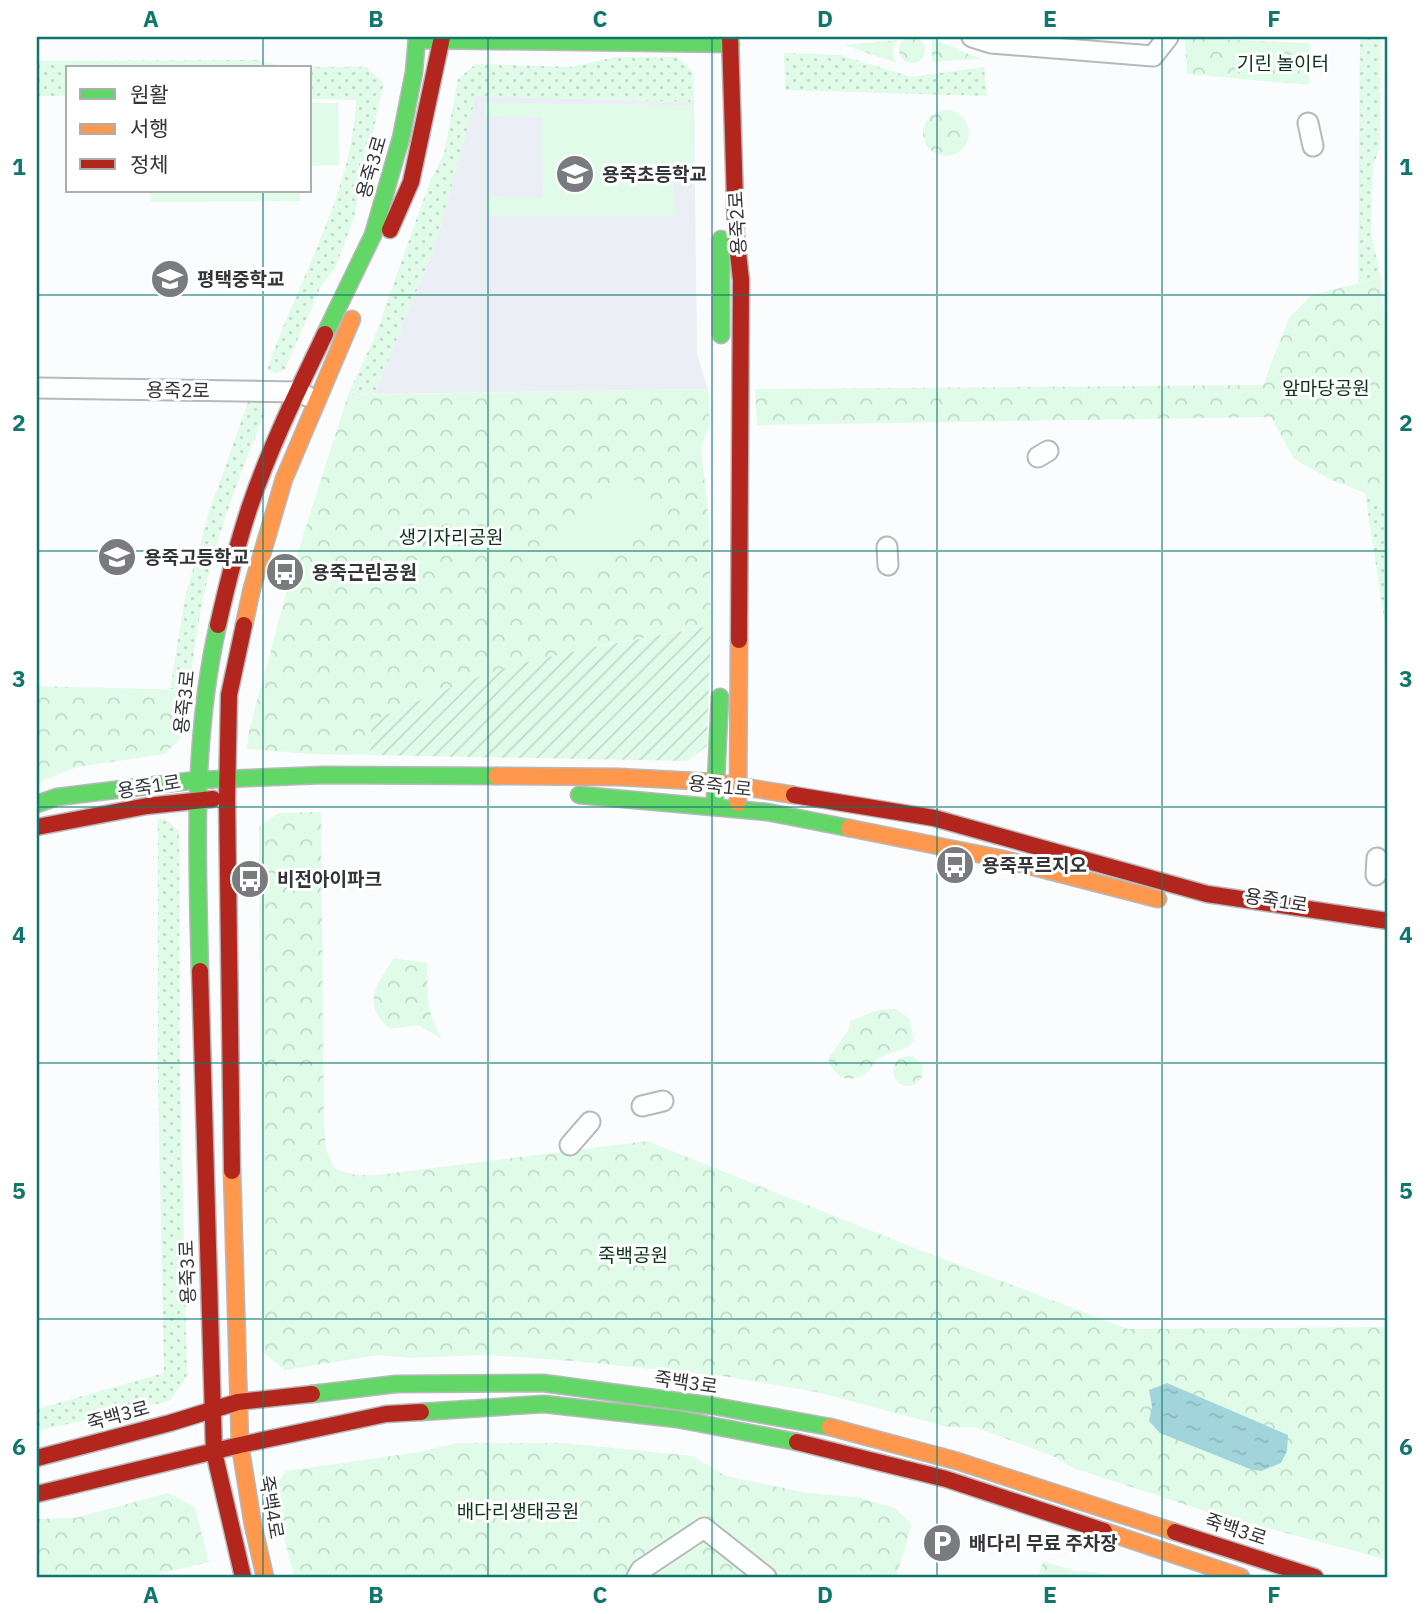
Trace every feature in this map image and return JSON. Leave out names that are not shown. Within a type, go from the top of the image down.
[{"type":"street","points":[[972,37],[991,43],[1153,57],[1168,37]]},
{"type":"street","points":[[411,38],[725,40],[721,356]]},
{"type":"street","name":"용죽3로","points":[[214,1452],[197,799],[209,664],[230,575],[251,504],[297,392],[373,235],[401,138],[414,72],[411,38]]},
{"type":"street","points":[[369,279],[411,182],[442,39]]},
{"type":"street","name":"용죽2로","points":[[725,40],[741,280],[738,810]]},
{"type":"street","points":[[1308,123],[1313,146]]},
{"type":"street","name":"죽백4로","points":[[265,1577],[253,1525],[240,1445],[238,1402],[232,1195],[233,798],[227,779],[229,695],[251,588],[284,479],[359,304]]},
{"type":"street","name":"용죽2로","points":[[37,388],[297,392],[317,401]]},
{"type":"street","points":[[723,613],[723,660]]},
{"type":"street","points":[[714,807],[721,685]]},
{"type":"street","points":[[37,804],[57,797],[197,780],[323,775],[605,777],[716,782],[934,818],[1208,894],[1388,921]]},
{"type":"street","points":[[399,792],[531,792]]},
{"type":"street","name":"용죽1로","points":[[569,794],[767,812],[1003,859],[1179,904]]},
{"type":"street","name":"용죽1로","points":[[37,827],[197,799],[233,798]]},
{"type":"street","points":[[642,1106],[663,1101]]},
{"type":"street","points":[[570,1145],[590,1122]]},
{"type":"street","name":"죽백3로","points":[[37,1458],[238,1402],[396,1384],[543,1383],[714,1406],[828,1426],[957,1461],[1315,1577]]},
{"type":"street","name":"죽백3로","points":[[37,1494],[240,1445],[387,1414],[544,1404],[677,1419],[816,1446],[946,1479],[1241,1577]]},
{"type":"street","points":[[214,1452],[243,1577]]},
{"type":"street","points":[[637,1577],[641,1570],[705,1528],[766,1577]]},
{"type":"shaded area","name":"용죽초등학교","points":[[476,96],[694,102],[697,354],[708,389],[374,394],[435,246]]},
{"type":"green space","points":[[912,37],[921,41],[925,50],[921,59],[912,63],[903,59],[899,50],[903,41]]},
{"type":"green space","points":[[1360,37],[1381,37],[1380,147],[1373,166],[1371,235],[1381,278],[1358,283]]},
{"type":"green space","points":[[932,38],[980,59],[932,62]]},
{"type":"green space","name":"기린 놀이터","points":[[1185,38],[1309,43],[1309,85],[1187,74]]},
{"type":"green space","points":[[897,40],[892,52],[897,63],[844,45]]},
{"type":"green space","points":[[784,53],[840,55],[911,77],[984,67],[987,96],[785,90]]},
{"type":"green space","points":[[616,57],[677,57],[693,71],[694,102],[476,96],[435,246],[374,394],[348,395],[375,336],[429,184],[444,154],[458,79],[476,64],[571,67]]},
{"type":"green space","points":[[257,60],[281,66],[66,66],[66,96],[37,96],[37,61]]},
{"type":"green space","points":[[312,67],[366,67],[384,83],[353,221],[335,268],[321,286],[285,369],[277,373],[267,370],[334,204],[345,170],[356,100],[312,99]]},
{"type":"green space","points":[[312,103],[338,103],[339,165],[312,166]]},
{"type":"green space","points":[[484,103],[692,105],[694,164],[690,168],[671,168],[676,216],[488,216],[486,196],[543,198],[542,117],[485,116]]},
{"type":"green space","points":[[946,110],[962,117],[969,133],[962,149],[946,156],[930,149],[923,133],[930,117]]},
{"type":"green space","points":[[150,192],[300,192],[300,201],[151,202]]},
{"type":"green space","name":"앞마당공원","points":[[1381,278],[1388,371],[1388,512],[1365,493],[1334,481],[1294,459],[1271,417],[757,425],[755,389],[1263,385],[1289,318],[1311,295]]},
{"type":"green space","name":"생기자리공원","points":[[708,389],[710,425],[701,447],[709,521],[711,626],[614,643],[516,665],[441,691],[371,731],[371,755],[247,749],[249,731],[295,561],[348,395]]},
{"type":"green space","points":[[249,399],[260,401],[265,411],[228,509],[210,568],[189,690],[170,689],[185,598],[208,515]]},
{"type":"green space","points":[[632,477],[662,514],[584,580],[551,544]]},
{"type":"green space","points":[[1365,493],[1388,512],[1388,644]]},
{"type":"green space","points":[[711,626],[707,746],[688,761],[371,755],[371,731],[376,719],[463,683],[540,659]]},
{"type":"green space","points":[[37,686],[189,690],[182,736],[165,754],[77,767],[37,783]]},
{"type":"green space","name":"죽백공원","points":[[321,812],[324,1122],[326,1150],[335,1169],[356,1175],[378,1175],[647,1141],[912,1247],[1128,1329],[1388,1327],[1388,1560],[1211,1513],[1073,1468],[1053,1456],[975,1427],[948,1427],[817,1392],[723,1376],[484,1355],[411,1358],[379,1355],[285,1370],[262,1352],[259,826],[279,813]]},
{"type":"green space","points":[[158,819],[165,819],[179,831],[180,1069],[187,1376],[170,1401],[37,1431],[37,1409],[164,1373],[158,1083]]},
{"type":"green space","points":[[394,958],[427,963],[430,1011],[442,1039],[418,1025],[390,1029],[381,1020],[376,1011],[374,994]]},
{"type":"green space","points":[[896,1009],[909,1018],[914,1040],[910,1046],[878,1058],[866,1073],[859,1077],[852,1079],[838,1075],[828,1059],[849,1029],[850,1021],[878,1010]]},
{"type":"green space","points":[[908,1056],[919,1060],[923,1071],[919,1082],[908,1086],[897,1082],[893,1071],[897,1060]]},
{"type":"green space","name":"배다리생태공원","points":[[457,1443],[564,1443],[692,1456],[726,1476],[807,1493],[857,1497],[895,1508],[912,1524],[896,1577],[294,1577],[273,1494],[285,1471],[420,1452]]},
{"type":"green space","points":[[168,1493],[195,1507],[209,1562],[146,1577],[37,1577],[37,1519],[75,1518]]},
{"type":"green space","points":[[1043,1561],[1075,1571],[1114,1577],[1038,1577]]},
{"type":"water","points":[[1167,1383],[1288,1435],[1287,1451],[1281,1463],[1261,1471],[1250,1469],[1160,1433],[1149,1421],[1152,1406],[1149,1390]]},
{"type":"traffic: fast","points":[[325,334],[373,235],[401,138],[414,72],[417,37]]},
{"type":"traffic: fast","points":[[423,40],[731,44]]},
{"type":"traffic: fast","points":[[721,239],[721,335]]},
{"type":"traffic: fast","points":[[200,971],[200,754],[218,625]]},
{"type":"traffic: fast","points":[[715,800],[720,697]]},
{"type":"traffic: fast","points":[[37,804],[57,797],[197,780],[323,775],[496,776]]},
{"type":"traffic: fast","points":[[579,795],[767,812],[849,828]]},
{"type":"traffic: fast","points":[[312,1394],[396,1384],[543,1383],[714,1406],[830,1427]]},
{"type":"traffic: fast","points":[[421,1412],[544,1404],[677,1419],[797,1442]]},
{"type":"traffic: slow","points":[[244,625],[284,479],[352,319]]},
{"type":"traffic: slow","points":[[738,803],[739,640]]},
{"type":"traffic: slow","points":[[496,776],[619,777],[713,782],[794,795]]},
{"type":"traffic: slow","points":[[849,828],[1003,859],[1158,899]]},
{"type":"traffic: slow","points":[[232,1171],[240,1445],[253,1525],[265,1577]]},
{"type":"traffic: slow","points":[[830,1427],[957,1461],[1175,1532]]},
{"type":"traffic: slow","points":[[1104,1531],[1241,1577]]},
{"type":"traffic: jam","points":[[390,230],[411,182],[442,37]]},
{"type":"traffic: jam","points":[[730,37],[736,235],[741,280],[739,640]]},
{"type":"traffic: jam","points":[[218,625],[245,521],[266,462],[325,334]]},
{"type":"traffic: jam","points":[[232,1171],[227,799],[229,695],[244,625]]},
{"type":"traffic: jam","points":[[794,795],[934,818],[1207,894],[1388,921]]},
{"type":"traffic: jam","points":[[37,827],[147,806],[213,799]]},
{"type":"traffic: jam","points":[[200,971],[214,1452],[243,1577]]},
{"type":"traffic: jam","points":[[37,1458],[238,1402],[312,1394]]},
{"type":"traffic: jam","points":[[37,1494],[240,1445],[386,1414],[421,1412]]},
{"type":"traffic: jam","points":[[797,1442],[946,1479],[1104,1531]]},
{"type":"traffic: jam","points":[[1175,1532],[1315,1577]]},
{"type":"place","name":"용죽초등학교","points":[[575,174]]},
{"type":"place","name":"평택중학교","points":[[170,279]]},
{"type":"place","name":"용죽고등학교","points":[[117,557]]},
{"type":"place","name":"용죽근린공원","points":[[285,572]]},
{"type":"place","name":"용죽푸르지오","points":[[955,865]]},
{"type":"place","name":"비전아이파크","points":[[250,879]]},
{"type":"place","name":"배다리 무료 주차장","points":[[942,1543]]}]
